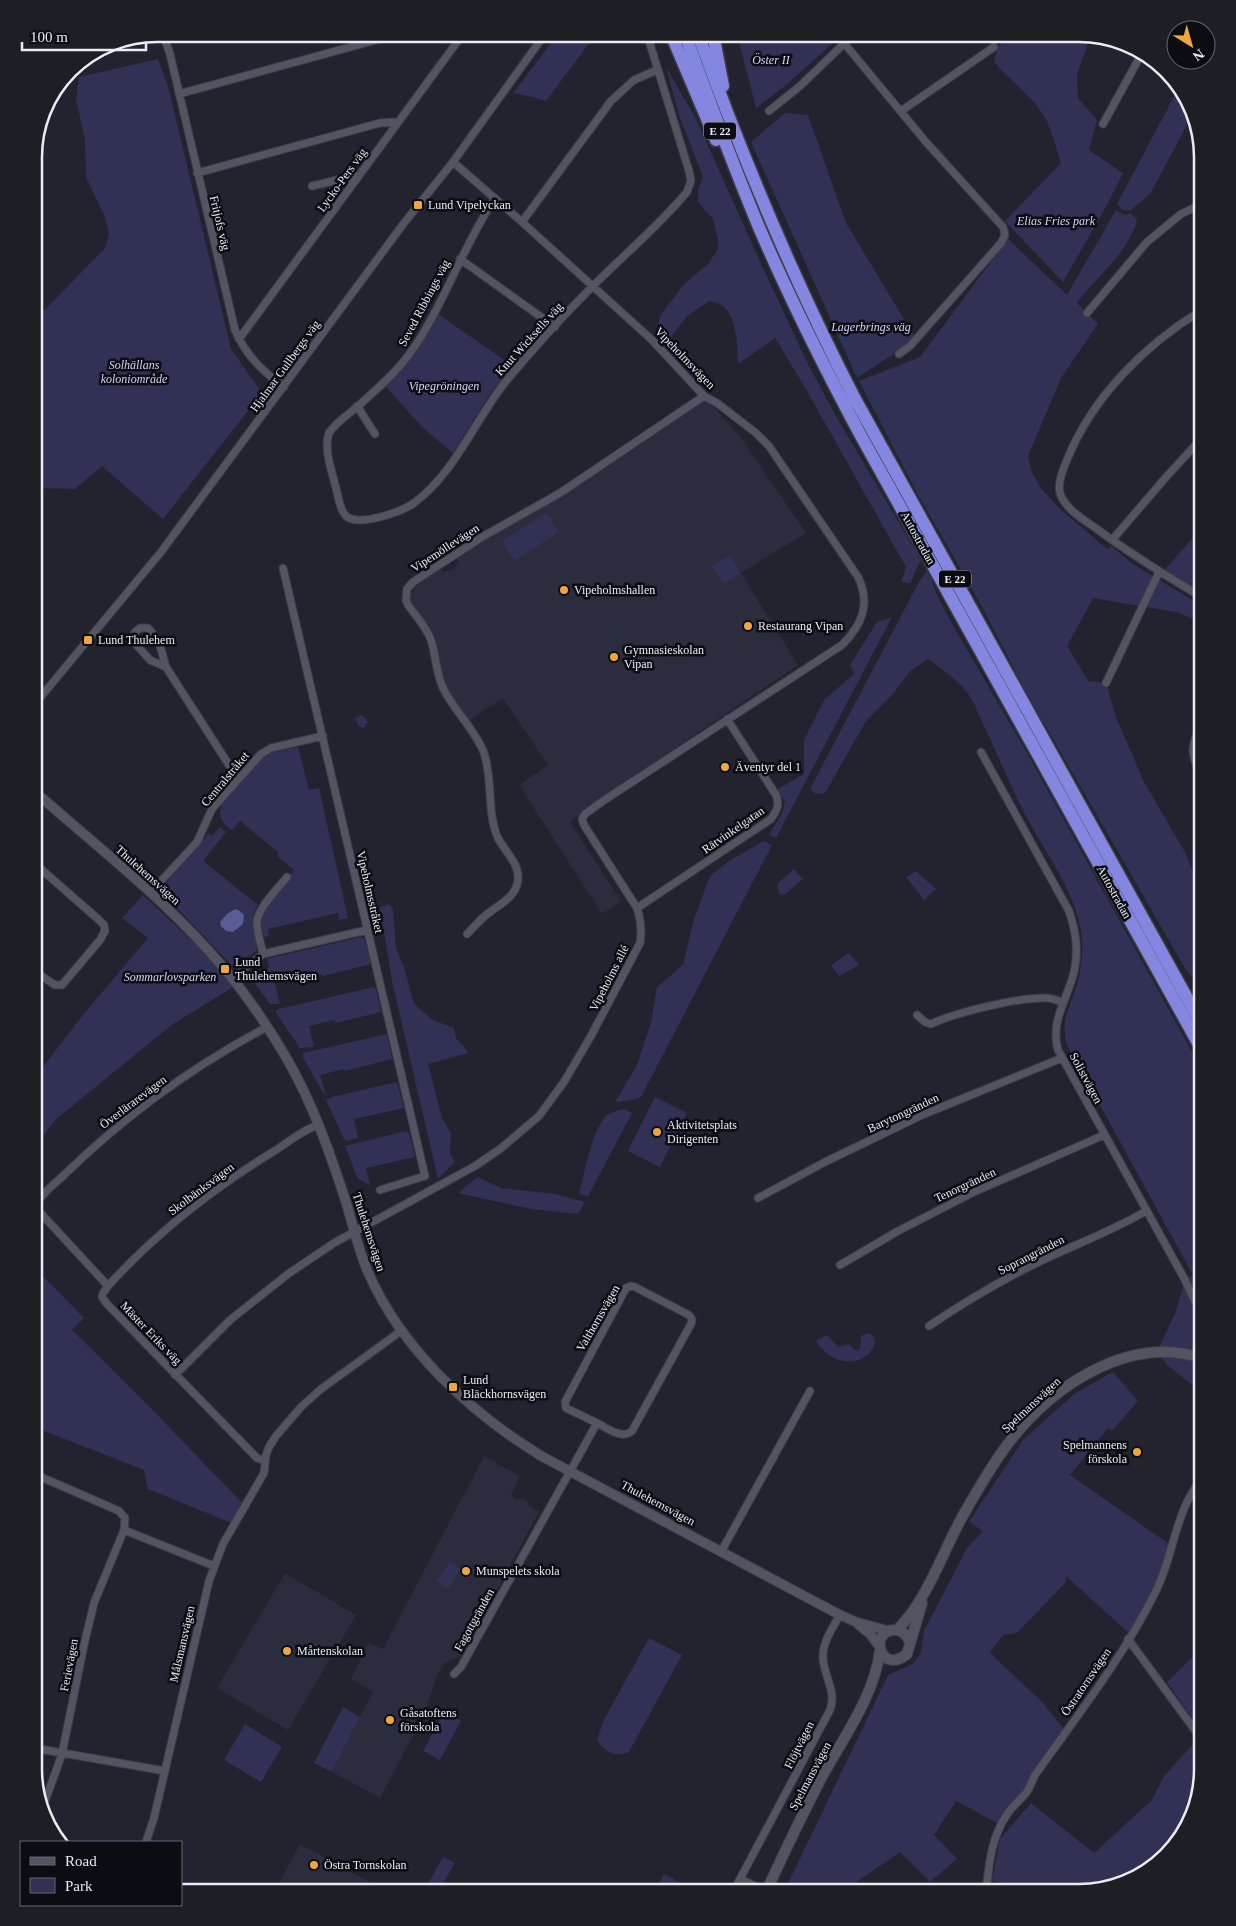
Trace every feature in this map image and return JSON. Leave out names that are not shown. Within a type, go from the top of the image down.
[{"type":"highway","points":[[674,43],[708,123],[759,226]]},
{"type":"highway","name":"Autostradan","points":[[689,43],[710,104],[759,226],[807,332],[861,436],[1194,1036]]},
{"type":"highway","name":"Autostradan","points":[[701,43],[730,122],[799,286],[855,399],[1194,1011]]},
{"type":"highway","points":[[715,43],[730,122]]},
{"type":"main road","name":"Spelmansvägen","points":[[770,1884],[823,1775],[857,1715],[878,1671],[880,1640],[909,1618],[926,1590],[960,1520],[990,1470],[1019,1431],[1049,1402],[1084,1376],[1119,1360],[1143,1352],[1162,1351],[1194,1355]]},
{"type":"main road","name":"Spelmansvägen","points":[[878,1671],[891,1660],[901,1659],[907,1654],[926,1590]]},
{"type":"main road","points":[[893,1630],[902,1632],[910,1642]]},
{"type":"main road","points":[[880,1648],[887,1658],[891,1660]]},
{"type":"street","name":"Fritjofs väg","points":[[167,43],[169,47]]},
{"type":"street","name":"Fritjofs väg","points":[[169,43],[227,303],[239,339],[255,362],[284,387]]},
{"type":"street","points":[[180,94],[365,43]]},
{"type":"street","name":"Lycko-Pers väg","points":[[239,339],[456,43]]},
{"type":"street","name":"Hjalmar Gullbergs väg","points":[[43,695],[161,552],[538,43]]},
{"type":"street","name":"Knut Wicksells väg","points":[[358,520],[382,516],[401,510],[426,492],[462,448],[502,387],[592,286],[676,204],[689,188],[690,176],[650,43]]},
{"type":"street","points":[[769,111],[800,86],[844,43],[926,142],[1003,227],[1004,236],[1001,243],[910,346],[899,354]]},
{"type":"street","points":[[901,111],[994,47]]},
{"type":"street","points":[[1104,124],[1138,60]]},
{"type":"street","points":[[522,222],[611,101],[634,80],[657,70]]},
{"type":"street","points":[[197,173],[380,123],[398,122]]},
{"type":"street","name":"Vipeholmsvägen","points":[[452,162],[522,222],[652,340],[704,396],[756,433],[769,446],[858,577],[864,593],[864,612],[856,629],[837,648]]},
{"type":"street","points":[[312,186],[359,175]]},
{"type":"street","name":"Seved Ribbings väg","points":[[358,520],[348,518],[340,507],[327,442],[331,429],[398,368],[413,348],[435,310],[484,214],[495,198]]},
{"type":"street","points":[[1087,313],[1147,242],[1181,214],[1194,208]]},
{"type":"street","points":[[460,259],[555,327]]},
{"type":"street","points":[[1194,315],[1153,344],[1134,362],[1099,404],[1081,430],[1070,453],[1061,480],[1060,494],[1067,505],[1112,540],[1159,572],[1194,592]]},
{"type":"street","name":"Vipemöllevägen","points":[[467,934],[484,916],[514,892],[518,881],[518,874],[515,864],[498,837],[493,825],[488,771],[483,751],[444,689],[438,674],[430,638],[406,600],[407,589],[413,582],[482,537],[560,493],[704,396]]},
{"type":"street","points":[[357,406],[375,434]]},
{"type":"street","points":[[1112,540],[1194,447]]},
{"type":"street","name":"Vipeholmsstråket","points":[[283,568],[425,1176],[380,1190]]},
{"type":"street","points":[[1106,683],[1159,572]]},
{"type":"street","points":[[166,667],[150,660],[133,641],[135,632],[140,628],[144,627],[152,632],[158,642],[166,667],[238,779]]},
{"type":"street","name":"Vipeholms allé","points":[[175,1375],[230,1320],[259,1296],[319,1253],[475,1166],[506,1144],[539,1116],[564,1082],[592,1036],[640,943],[642,928],[637,908],[582,819],[603,801],[837,648]]},
{"type":"street","name":"Rätvinkelgatan","points":[[637,908],[772,819],[776,812],[778,801],[776,795],[727,719]]},
{"type":"street","name":"Centralstråket","points":[[150,893],[196,842],[212,808],[266,750],[323,736]]},
{"type":"street","points":[[1194,740],[1192,753],[1194,762]]},
{"type":"street","name":"Solistvägen","points":[[981,752],[1069,911],[1076,936],[1076,963],[1072,980],[1058,1016],[1056,1045],[1194,1300]]},
{"type":"street","name":"Thulehemsvägen","points":[[43,800],[150,893],[197,938],[232,978],[267,1027],[302,1087],[319,1125],[367,1270],[380,1298],[401,1331],[423,1358],[470,1404],[499,1429],[543,1457],[856,1622],[870,1634],[880,1648]]},
{"type":"street","points":[[42,977],[55,985],[62,985],[105,932],[104,925],[98,919],[43,870]]},
{"type":"street","points":[[263,954],[257,918],[287,877]]},
{"type":"street","points":[[232,978],[263,954],[367,930]]},
{"type":"street","points":[[917,1015],[925,1022],[931,1024],[973,1011],[1015,1002],[1049,998],[1062,1002]]},
{"type":"street","name":"Överlärarevägen","points":[[42,1197],[111,1132],[195,1070],[267,1027]]},
{"type":"street","name":"Barytongränden","points":[[758,1198],[825,1162],[922,1115],[1062,1058]]},
{"type":"street","name":"Skolbänksvägen","points":[[108,1286],[167,1229],[213,1192],[266,1156],[314,1126],[319,1125]]},
{"type":"street","name":"Tenorgränden","points":[[840,1265],[898,1231],[966,1196],[1104,1136]]},
{"type":"street","name":"Soprangränden","points":[[929,1326],[951,1311],[1016,1274],[1127,1222],[1146,1211]]},
{"type":"street","name":"Överlärarevägen","points":[[42,1216],[108,1286]]},
{"type":"street","name":"Mäster Eriks väg","points":[[108,1286],[103,1293],[104,1300],[257,1458],[265,1461]]},
{"type":"street","name":"Valthornsvägen","points":[[635,1287],[689,1315],[692,1318],[691,1324],[632,1431],[622,1436],[597,1423],[566,1408],[564,1402],[626,1288],[635,1287]]},
{"type":"street","name":"Målsmansvägen","points":[[146,1841],[154,1818],[202,1604],[214,1566],[234,1524],[264,1473],[265,1461],[272,1441],[301,1407],[335,1378],[401,1331]]},
{"type":"street","points":[[722,1550],[810,1391]]},
{"type":"street","points":[[570,1470],[597,1423]]},
{"type":"street","name":"Fagottgränden","points":[[454,1674],[461,1667],[570,1470]]},
{"type":"street","points":[[42,1479],[119,1510],[125,1518],[124,1530],[214,1566]]},
{"type":"street","name":"Östratornsvägen","points":[[987,1884],[991,1851],[1001,1825],[1007,1814],[1026,1792],[1035,1775],[1128,1639],[1156,1590],[1166,1566],[1179,1520],[1194,1493]]},
{"type":"street","name":"Ferievägen","points":[[47,1797],[62,1754],[94,1603],[124,1530]]},
{"type":"street","name":"Flöjtvägen","points":[[738,1884],[830,1710],[833,1701],[824,1668],[823,1652],[840,1614]]},
{"type":"street","name":"Thulehemsvägen","points":[[856,1622],[893,1630]]},
{"type":"street","points":[[1128,1639],[1194,1729]]},
{"type":"street","points":[[42,1750],[165,1771]]},
{"type":"street","points":[[740,1879],[749,1884]]},
{"type":"shaded area","name":"Gymnasieskolan Vipan","points":[[704,396],[742,439],[806,533],[741,573],[798,665],[607,794],[570,822],[621,901],[602,914],[519,785],[548,765],[503,698],[465,723],[444,689],[433,649],[408,605],[408,595],[414,591],[415,584],[437,567],[443,572],[453,570],[458,563],[456,555],[560,493]]},
{"type":"shaded area","points":[[235,909],[244,915],[243,924],[233,932],[226,931],[220,922]]},
{"type":"shaded area","name":"Munspelets skola","points":[[484,1456],[520,1476],[511,1495],[516,1499],[525,1499],[529,1506],[539,1512],[462,1655],[444,1663],[436,1678],[423,1717],[380,1798],[332,1772],[373,1692],[351,1679],[369,1643],[383,1649]]},
{"type":"shaded area","name":"Mårtenskolan","points":[[285,1573],[356,1615],[288,1730],[217,1688]]},
{"type":"shaded area","name":"Östra Tornskolan","points":[[300,1844],[372,1883],[279,1883]]},
{"type":"green space","points":[[551,43],[589,43],[546,101],[513,93]]},
{"type":"green space","name":"Öster II","points":[[739,43],[833,43],[786,85],[756,108]]},
{"type":"green space","name":"Elias Fries park","points":[[1002,43],[1088,43],[1077,74],[1078,98],[1097,120],[1089,150],[1123,173],[1063,282],[1005,221],[1061,163],[1052,133],[1039,108],[994,62],[998,47]]},
{"type":"green space","name":"Solhällans koloniområde","points":[[158,59],[168,86],[231,349],[262,393],[163,519],[102,466],[75,489],[43,488],[43,312],[105,248],[109,235],[105,217],[86,177],[85,140],[76,99],[79,77]]},
{"type":"green space","points":[[666,67],[696,119],[807,362],[837,418],[921,560],[910,583],[901,582],[906,567],[775,338],[738,364],[738,349],[730,315],[720,304],[709,301],[687,316],[671,337],[662,337],[657,325],[662,313],[685,283],[708,264],[718,249],[718,239],[713,219],[698,202],[698,190],[703,177],[680,118]]},
{"type":"green space","points":[[1175,95],[1182,107],[1188,124],[1150,194],[1130,211],[1123,210],[1117,204]]},
{"type":"green space","name":"Lagerbrings väg","points":[[785,113],[808,115],[846,223],[916,339],[857,378],[751,142]]},
{"type":"green space","points":[[1116,210],[1125,215],[1131,213],[1137,220],[1126,244],[1119,255],[1077,303],[1098,324],[1061,378],[1028,456],[1031,470],[1040,487],[1058,507],[1102,545],[1108,549],[1111,546],[1133,564],[1194,601],[1194,619],[1176,612],[1093,598],[1067,646],[1088,681],[1106,683],[1116,717],[1144,782],[1185,852],[1194,874],[1194,979],[1186,970],[1026,692],[980,603],[917,493],[859,381],[920,357],[1008,239],[1067,295]]},
{"type":"green space","name":"Vipegröningen","points":[[438,314],[513,366],[488,397],[453,453],[422,427],[386,387],[416,353]]},
{"type":"green space","points":[[546,513],[559,532],[514,561],[502,541]]},
{"type":"green space","points":[[1194,536],[1194,588],[1164,571]]},
{"type":"green space","points":[[730,555],[738,567],[739,574],[724,584],[711,566]]},
{"type":"green space","points":[[928,570],[937,595],[950,620],[1027,753],[1194,1056],[1194,1386],[1168,1366],[1157,1352],[1176,1311],[1185,1280],[1193,1275],[1066,1043],[1065,1019],[1081,968],[1082,956],[1082,939],[1074,905],[1059,873],[1018,800],[969,695],[957,682],[928,659],[910,671],[893,694],[866,721],[825,793],[816,794],[810,789],[920,580]]},
{"type":"green space","points":[[892,617],[776,838],[769,835],[783,811],[785,800],[773,792],[804,774],[804,740],[824,700],[854,674],[850,665],[877,622]]},
{"type":"green space","points":[[362,715],[368,722],[362,728],[358,725],[355,718]]},
{"type":"green space","points":[[298,747],[309,790],[319,788],[348,918],[339,920],[338,913],[268,929],[269,936],[264,937],[260,919],[263,909],[294,870],[278,857],[278,852],[240,821],[232,830],[224,823],[221,809],[229,794],[259,761],[270,753]]},
{"type":"green space","points":[[220,827],[226,832],[203,861],[258,905],[253,916],[257,950],[235,969],[160,890],[209,833],[212,836]]},
{"type":"green space","points":[[764,841],[772,845],[641,1097],[615,1102],[637,1065],[651,1022],[657,987],[683,965],[694,919],[710,876],[729,861]]},
{"type":"green space","points":[[794,869],[803,879],[784,895],[779,893],[777,884]]},
{"type":"green space","points":[[916,871],[936,889],[924,900],[906,877]]},
{"type":"green space","name":"Sommarlovsparken","points":[[143,895],[207,955],[233,987],[173,1024],[55,1120],[42,1137],[42,1067],[87,1010],[148,938],[122,918]]},
{"type":"green space","points":[[389,904],[393,909],[396,948],[404,967],[414,1004],[433,1020],[454,1028],[456,1038],[469,1053],[428,1064],[442,1118],[451,1133],[450,1154],[455,1162],[438,1179],[392,981],[380,907]]},
{"type":"green space","points":[[361,937],[365,940],[371,964],[323,976],[322,974],[299,980],[298,977],[275,983],[280,1004],[270,1004],[253,981],[269,967],[267,959]]},
{"type":"green space","points":[[849,953],[859,965],[839,976],[831,965]]},
{"type":"green space","points":[[374,987],[381,1012],[335,1023],[334,1020],[309,1026],[314,1047],[300,1048],[276,1013],[276,1010],[279,1009]]},
{"type":"green space","points":[[387,1034],[392,1059],[345,1071],[344,1069],[320,1075],[326,1095],[303,1058],[303,1053]]},
{"type":"green space","points":[[397,1082],[404,1108],[354,1119],[358,1138],[346,1141],[326,1100]]},
{"type":"green space","name":"Aktivitetsplats Dirigenten","points":[[655,1097],[687,1113],[660,1167],[628,1151]]},
{"type":"green space","points":[[623,1109],[632,1113],[588,1196],[579,1194],[588,1155],[598,1127],[607,1115]]},
{"type":"green space","points":[[406,1131],[409,1133],[415,1157],[366,1168],[370,1185],[358,1179],[345,1146]]},
{"type":"green space","points":[[477,1177],[501,1188],[555,1194],[585,1202],[578,1214],[531,1209],[458,1193]]},
{"type":"green space","points":[[42,1275],[84,1318],[72,1330],[146,1403],[245,1506],[234,1524],[148,1489],[144,1470],[42,1430]]},
{"type":"green space","points":[[867,1333],[873,1336],[875,1342],[872,1350],[857,1361],[845,1361],[832,1357],[818,1345],[817,1340],[827,1335],[838,1347],[849,1344],[856,1351],[860,1349],[861,1336]]},
{"type":"green space","points":[[1113,1372],[1138,1401],[1112,1431],[1108,1428],[1070,1475],[1172,1546],[1166,1566],[1131,1635],[1066,1576],[1066,1582],[1017,1633],[1003,1635],[990,1653],[1042,1702],[1066,1732],[1035,1775],[1026,1799],[1001,1825],[956,1801],[934,1835],[957,1859],[930,1882],[900,1852],[854,1884],[788,1884],[888,1675],[913,1664],[921,1653],[924,1631],[967,1548],[983,1531],[969,1522],[1023,1440],[1074,1394]]},
{"type":"green space","points":[[450,1562],[461,1569],[448,1589],[436,1581]]},
{"type":"green space","points":[[649,1638],[682,1655],[629,1752],[624,1754],[610,1753],[597,1739],[604,1720]]},
{"type":"green space","points":[[1194,1656],[1194,1721],[1167,1682]]},
{"type":"green space","points":[[343,1707],[360,1717],[332,1772],[314,1763]]},
{"type":"green space","points":[[444,1712],[461,1721],[440,1760],[423,1751]]},
{"type":"green space","points":[[245,1724],[282,1747],[261,1782],[224,1760]]},
{"type":"green space","points":[[1194,1743],[1193,1783],[1190,1798],[1178,1826],[1160,1850],[1129,1872],[1108,1880],[1078,1884],[1010,1884],[992,1881],[1000,1839],[1031,1803],[1094,1853],[1152,1800],[1164,1776]]},
{"type":"green space","points":[[443,1857],[455,1863],[443,1883],[428,1883]]},
{"type":"green space","points":[[664,1874],[682,1884],[659,1884]]},
{"type":"place","name":"Lund Vipelyckan","points":[[418,205]]},
{"type":"place","name":"Vipeholmshallen","points":[[564,590]]},
{"type":"place","name":"Restaurang Vipan","points":[[748,626]]},
{"type":"place","name":"Lund Thulehem","points":[[88,640]]},
{"type":"place","name":"Gymnasieskolan Vipan","points":[[614,657]]},
{"type":"place","name":"Äventyr del 1","points":[[725,767]]},
{"type":"place","name":"Lund Thulehemsvägen","points":[[225,969]]},
{"type":"place","name":"Aktivitetsplats Dirigenten","points":[[657,1132]]},
{"type":"place","name":"Lund Bläckhornsvägen","points":[[453,1387]]},
{"type":"place","name":"Spelmannens förskola","points":[[1137,1452]]},
{"type":"place","name":"Munspelets skola","points":[[466,1571]]},
{"type":"place","name":"Mårtenskolan","points":[[287,1651]]},
{"type":"place","name":"Gåsatoftens förskola","points":[[390,1720]]},
{"type":"place","name":"Östra Tornskolan","points":[[314,1865]]}]
